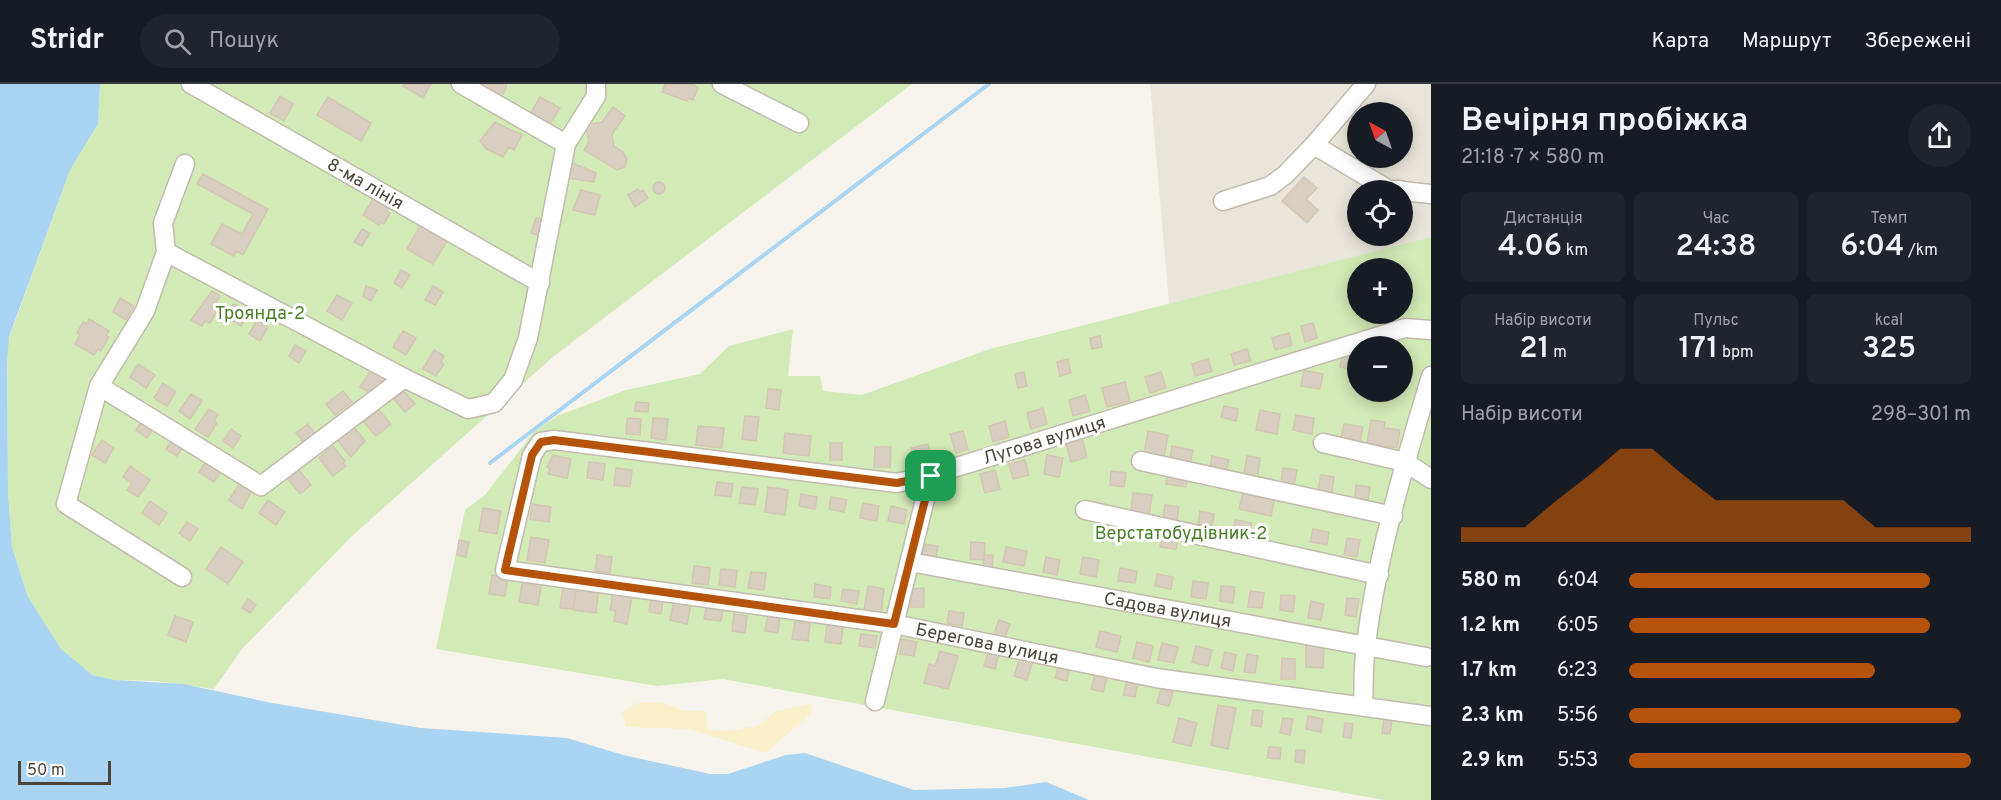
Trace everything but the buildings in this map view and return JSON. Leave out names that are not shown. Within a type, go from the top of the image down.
[{"type":"street","name":"8-ма лінія","points":[[191,84],[540,283]]},
{"type":"street","points":[[461,84],[566,144]]},
{"type":"street","points":[[166,252],[404,378],[468,409],[494,403],[513,380],[528,338],[566,144],[596,96],[596,84]]},
{"type":"street","points":[[722,84],[799,123]]},
{"type":"street","points":[[1223,201],[1270,186],[1284,175],[1314,145],[1366,84]]},
{"type":"street","points":[[1314,145],[1372,180]]},
{"type":"street","points":[[182,577],[66,504],[99,386],[145,311],[166,252],[163,223],[185,164]]},
{"type":"street","points":[[1413,192],[1431,194]]},
{"type":"street","name":"Лугова вулиця","points":[[505,570],[532,455],[541,442],[554,440],[897,483],[931,476],[1405,328],[1431,330]]},
{"type":"street","points":[[1363,704],[1366,645],[1379,575],[1405,462],[1431,376]]},
{"type":"street","points":[[99,386],[261,486],[404,378]]},
{"type":"street","points":[[1323,443],[1405,462],[1431,479]]},
{"type":"street","points":[[1141,461],[1393,516]]},
{"type":"street","points":[[875,701],[931,476]]},
{"type":"street","points":[[1085,510],[1379,575]]},
{"type":"street","name":"Садова вулиця","points":[[910,562],[1426,657]]},
{"type":"street","name":"Берегова вулиця","points":[[505,570],[894,624],[1156,678],[1363,704],[1431,716]]},
{"type":"shaded area","points":[[1150,84],[1431,84],[1431,237],[1413,242],[1413,180],[1347,180],[1347,246],[1396,246],[1169,304]]},
{"type":"green space","name":"Троянда-2","points":[[100,84],[912,84],[554,356],[352,536],[241,650],[214,689],[155,681],[115,680],[92,675],[79,666],[61,649],[28,597],[12,547],[8,492],[7,344],[70,170],[98,124]]},
{"type":"green space","name":"Верстатобудівник-2","points":[[1431,237],[1431,800],[1384,800],[723,679],[657,686],[436,649],[465,510],[485,495],[534,432],[557,416],[626,390],[700,374],[729,346],[793,329],[788,376],[820,376],[823,391],[862,395],[990,349],[1347,258],[1347,324],[1413,324],[1413,258],[1348,258],[1396,246],[1413,246],[1413,242]]},
{"type":"sand","points":[[660,702],[685,711],[706,711],[708,730],[728,731],[756,726],[777,711],[812,703],[812,713],[765,753],[689,729],[626,727],[622,712],[637,703]]},
{"type":"water","points":[[0,84],[100,84],[98,124],[70,170],[9,337],[7,361],[8,492],[12,547],[28,597],[61,649],[92,675],[115,680],[183,684],[272,703],[421,728],[567,738],[623,755],[710,774],[728,774],[786,755],[805,753],[914,790],[1005,788],[1046,782],[1089,800],[0,800]]},
{"type":"waterway","points":[[490,463],[989,84]]},
{"type":"route","points":[[554,440],[897,483],[931,476],[894,624],[505,570],[532,455],[541,442],[554,440]]}]
